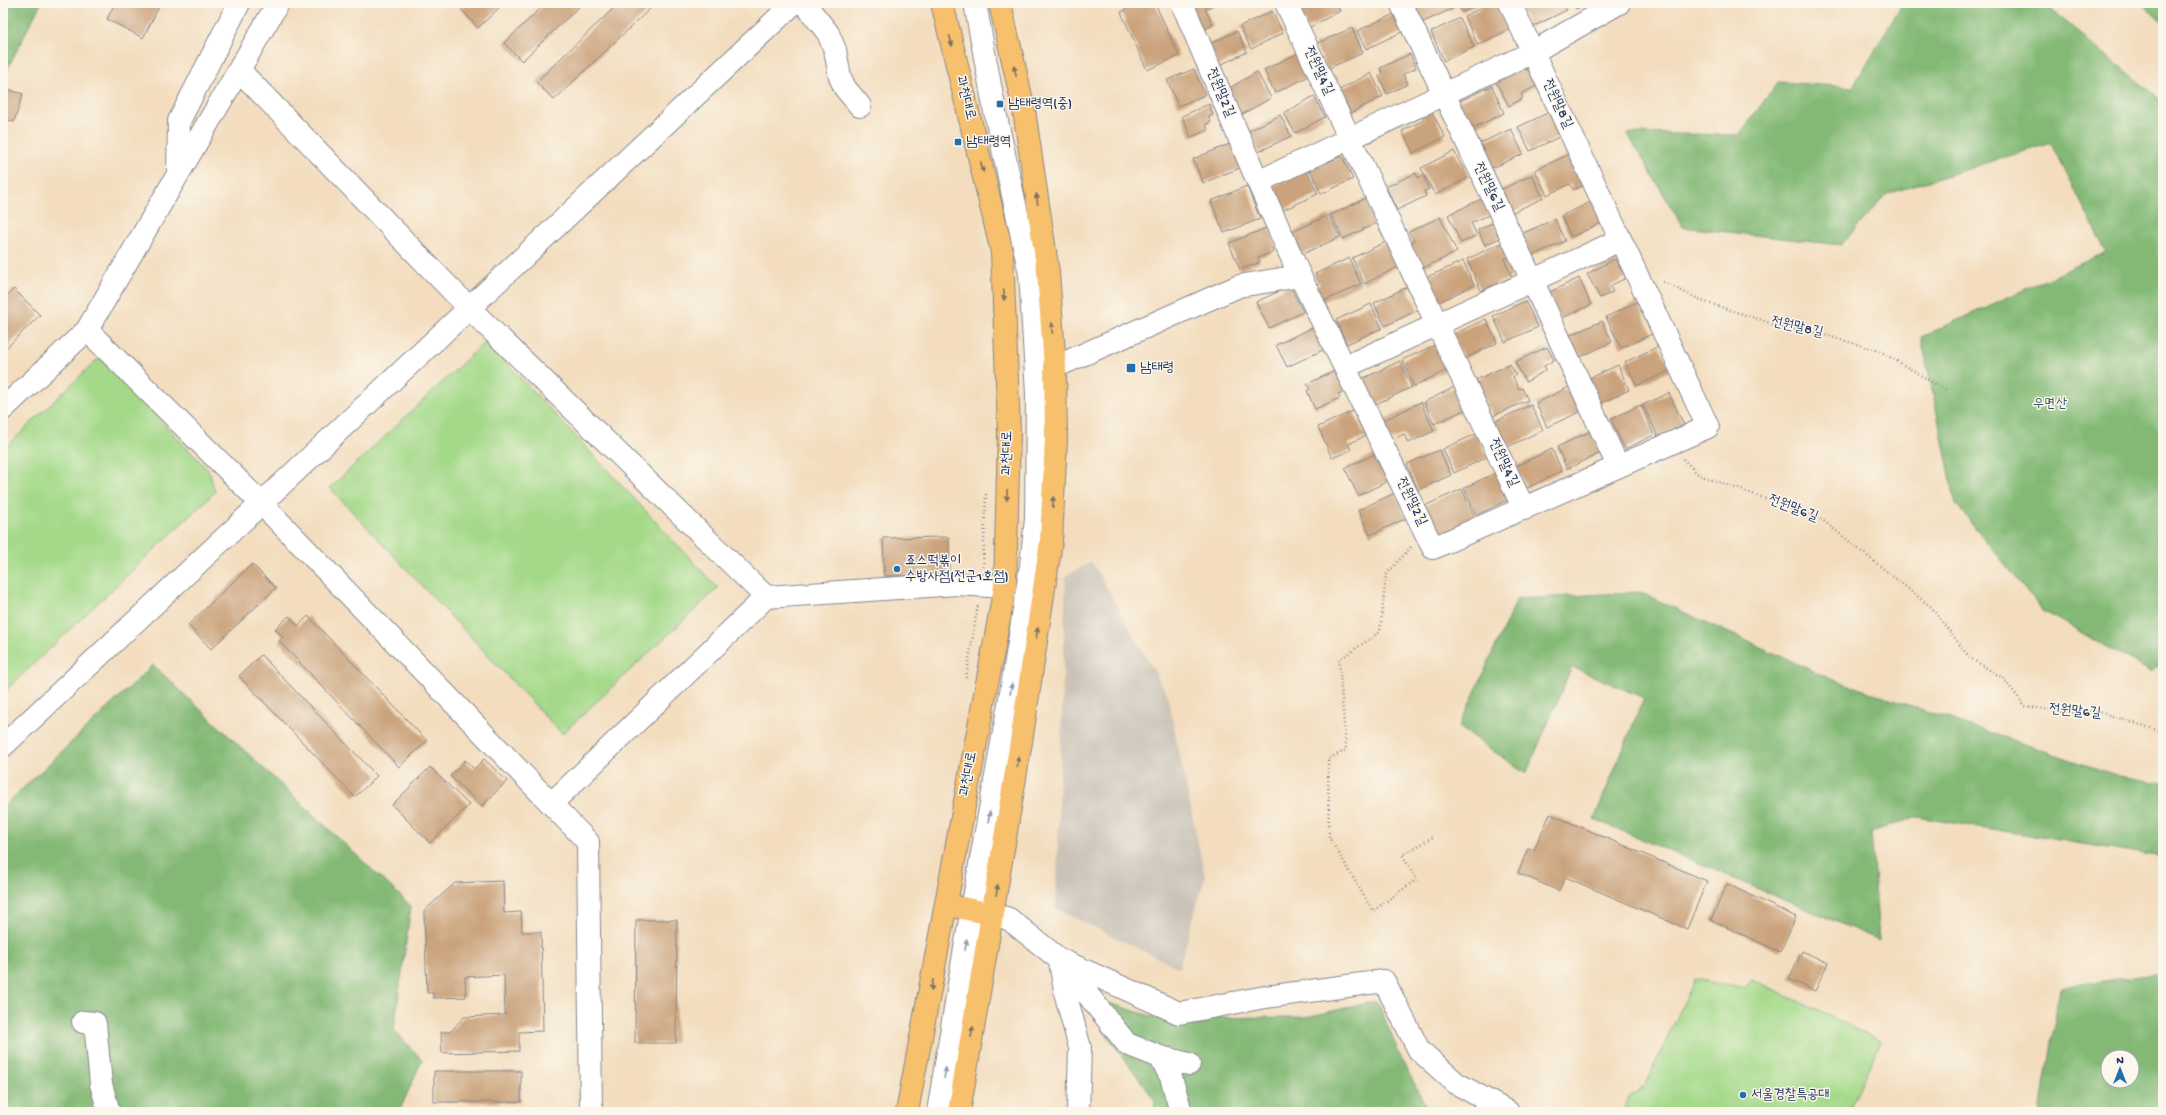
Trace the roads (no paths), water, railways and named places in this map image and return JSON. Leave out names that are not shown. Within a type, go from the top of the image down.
[{"type":"main road","name":"과천대로","points":[[908,1112],[1005,587],[1009,433],[1002,252],[942,3]]},
{"type":"main road","points":[[959,1112],[983,912],[1051,541],[1056,439],[1055,367],[1048,272],[1025,118],[1000,3]]},
{"type":"main road","points":[[946,905],[983,912]]},
{"type":"street","points":[[178,174],[179,121],[239,3]]},
{"type":"street","points":[[3,409],[87,330],[278,3]]},
{"type":"street","points":[[3,746],[794,3]]},
{"type":"street","points":[[804,3],[828,33],[835,50],[840,77],[846,88],[860,106]]},
{"type":"street","points":[[938,1112],[983,912],[1036,519],[1037,401],[1030,274],[995,112],[975,3]]},
{"type":"street","name":"전원말2길","points":[[1182,3],[1258,182],[1300,276],[1433,548],[1524,509]]},
{"type":"street","name":"전원말4길","points":[[1286,3],[1524,509]]},
{"type":"street","name":"전원말6길","points":[[1401,3],[1618,466]]},
{"type":"street","name":"전원말8길","points":[[1510,3],[1708,427],[1670,445],[1618,466]]},
{"type":"street","points":[[1258,182],[1533,52],[1619,3]]},
{"type":"street","points":[[239,70],[469,308],[766,598]]},
{"type":"street","points":[[1345,367],[1620,240]]},
{"type":"street","points":[[1055,367],[1239,286],[1300,276]]},
{"type":"street","points":[[87,330],[261,503],[588,842],[591,1112]]},
{"type":"street","points":[[1524,509],[1618,466]]},
{"type":"street","points":[[552,803],[766,598],[957,584],[1005,587]]},
{"type":"street","points":[[983,912],[1009,918],[1059,959],[1127,1044],[1160,1057],[1189,1064]]},
{"type":"street","points":[[1059,959],[1066,996],[1080,1048],[1078,1112]]},
{"type":"street","points":[[1059,959],[1179,1013],[1265,997],[1384,982],[1418,1050],[1456,1083],[1508,1112]]},
{"type":"street","points":[[83,1022],[95,1023],[101,1084],[109,1112]]},
{"type":"street","points":[[1160,1057],[1171,1077],[1181,1112]]},
{"type":"place","name":"남태령역(중)","points":[[1000,104]]},
{"type":"place","name":"남태령역","points":[[958,142]]},
{"type":"place","name":"남태령","points":[[1131,368]]},
{"type":"place","name":"죠스떡볶이 수방사점(전군1호점)","points":[[897,569]]},
{"type":"place","name":"서울경찰특공대","points":[[1743,1095]]},
{"type":"park label","name":"우면산","points":[[2050,404]]}]
